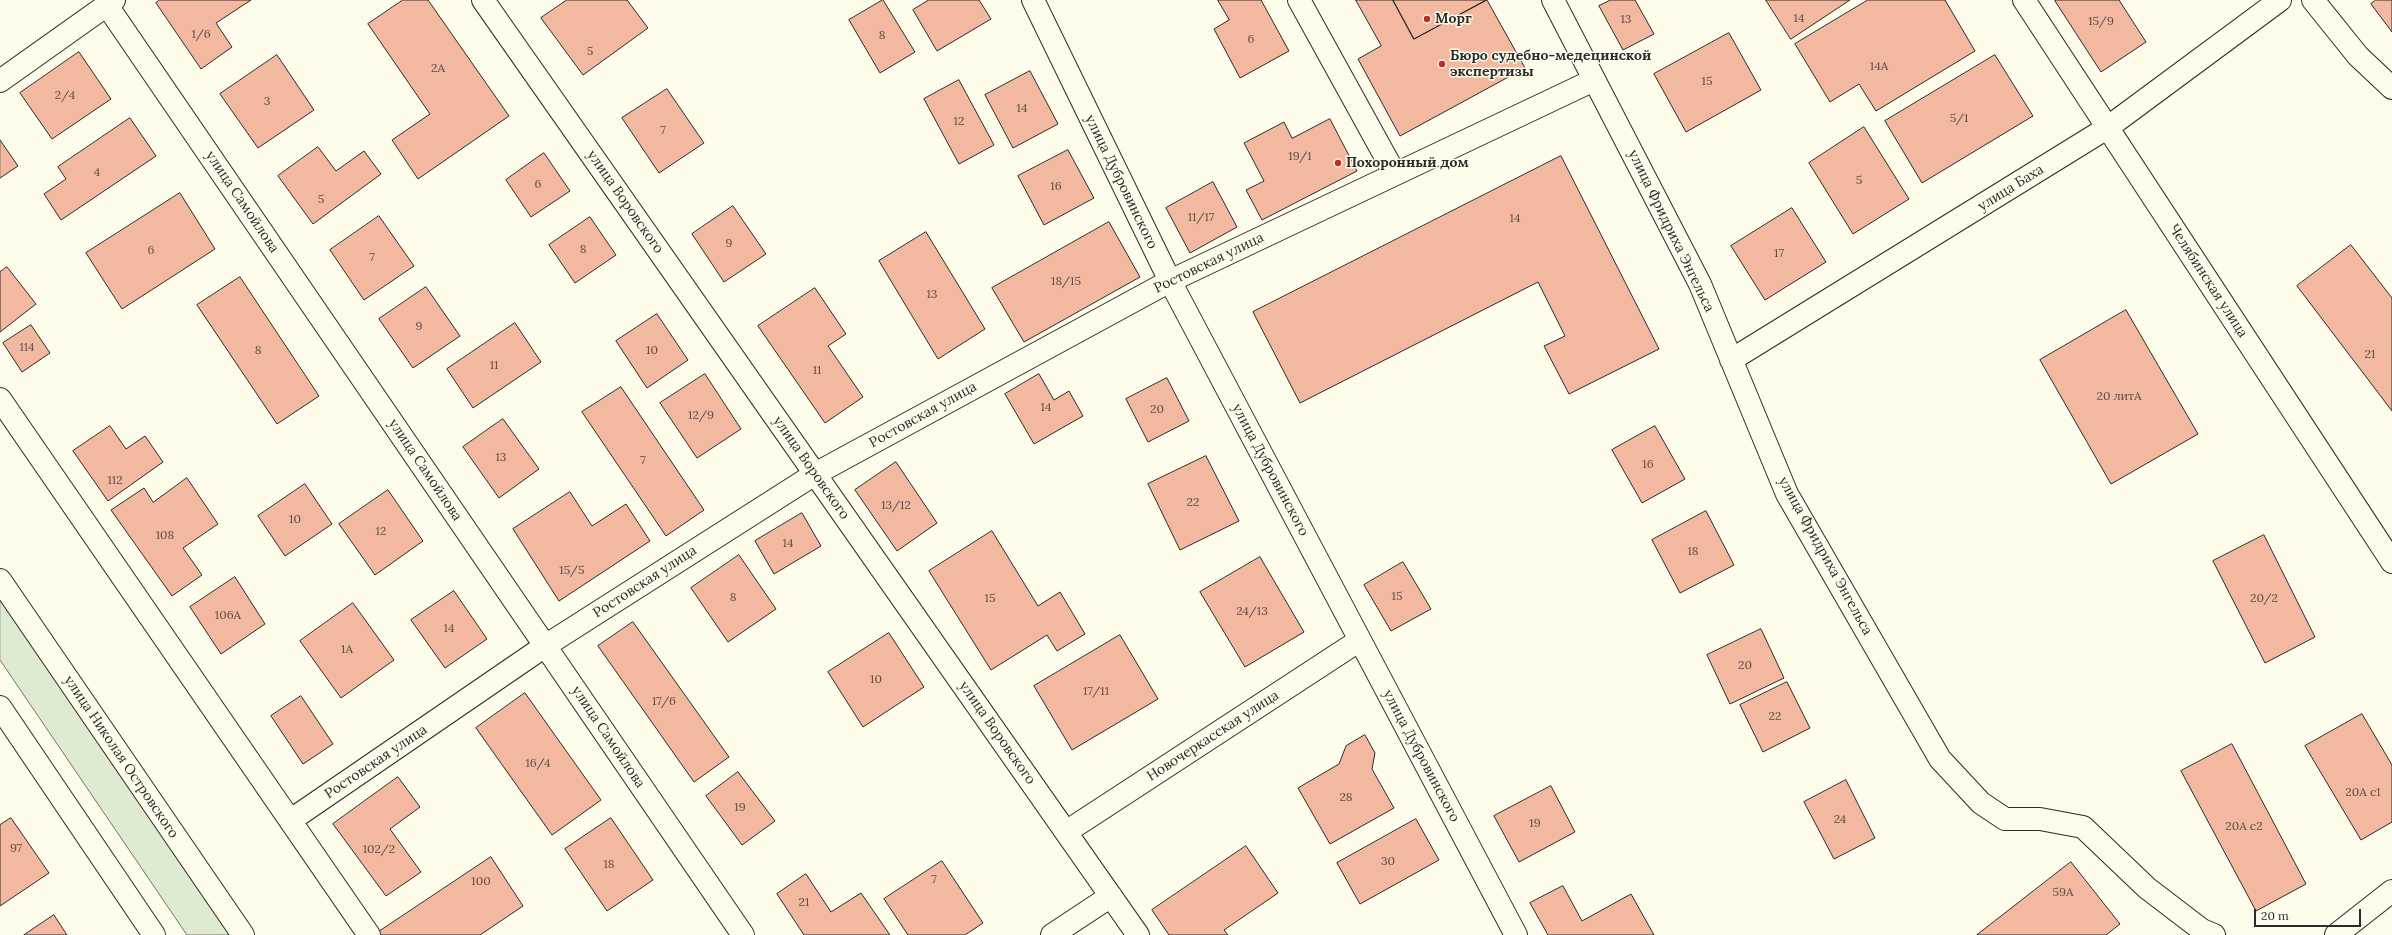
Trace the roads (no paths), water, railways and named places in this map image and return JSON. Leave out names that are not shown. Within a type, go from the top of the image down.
[{"type":"street","name":"улица Воровского","points":[[483,0],[1138,935]]},
{"type":"street","name":"улица Дубровинского","points":[[1033,0],[1170,281],[1516,935]]},
{"type":"street","points":[[1299,0],[1395,174]]},
{"type":"street","name":"улица Фридриха Энгельса","points":[[1553,0],[1700,284],[1787,494],[1940,760],[1981,803],[2005,819],[2040,819],[2083,827],[2147,888],[2202,930],[2214,935]]},
{"type":"street","name":"Челябинская улица","points":[[2024,0],[2392,562]]},
{"type":"street","name":"улица Баха","points":[[1731,360],[2107,128],[2280,0]]},
{"type":"street","points":[[2313,0],[2358,56],[2392,88]]},
{"type":"street","points":[[0,82],[110,2]]},
{"type":"street","name":"улица Самойлова","points":[[110,2],[545,646],[743,935]]},
{"type":"street","name":"Ростовская улица","points":[[291,820],[545,646],[815,474],[1170,281],[1594,80]]},
{"type":"street","points":[[0,400],[369,935]]},
{"type":"street","name":"улица Николая Островского","points":[[0,580],[243,935]]},
{"type":"street","name":"Новочеркасская улица","points":[[1066,832],[1360,640]]},
{"type":"street","points":[[0,706],[154,935]]},
{"type":"street","points":[[2336,935],[2392,892]]},
{"type":"street","points":[[1052,935],[1111,896]]},
{"type":"place","name":"Морг","points":[[1427,19]]},
{"type":"place","name":"Бюро судебно-медецинской экспертизы","points":[[1442,64]]},
{"type":"place","name":"Похоронный дом","points":[[1338,163]]}]
